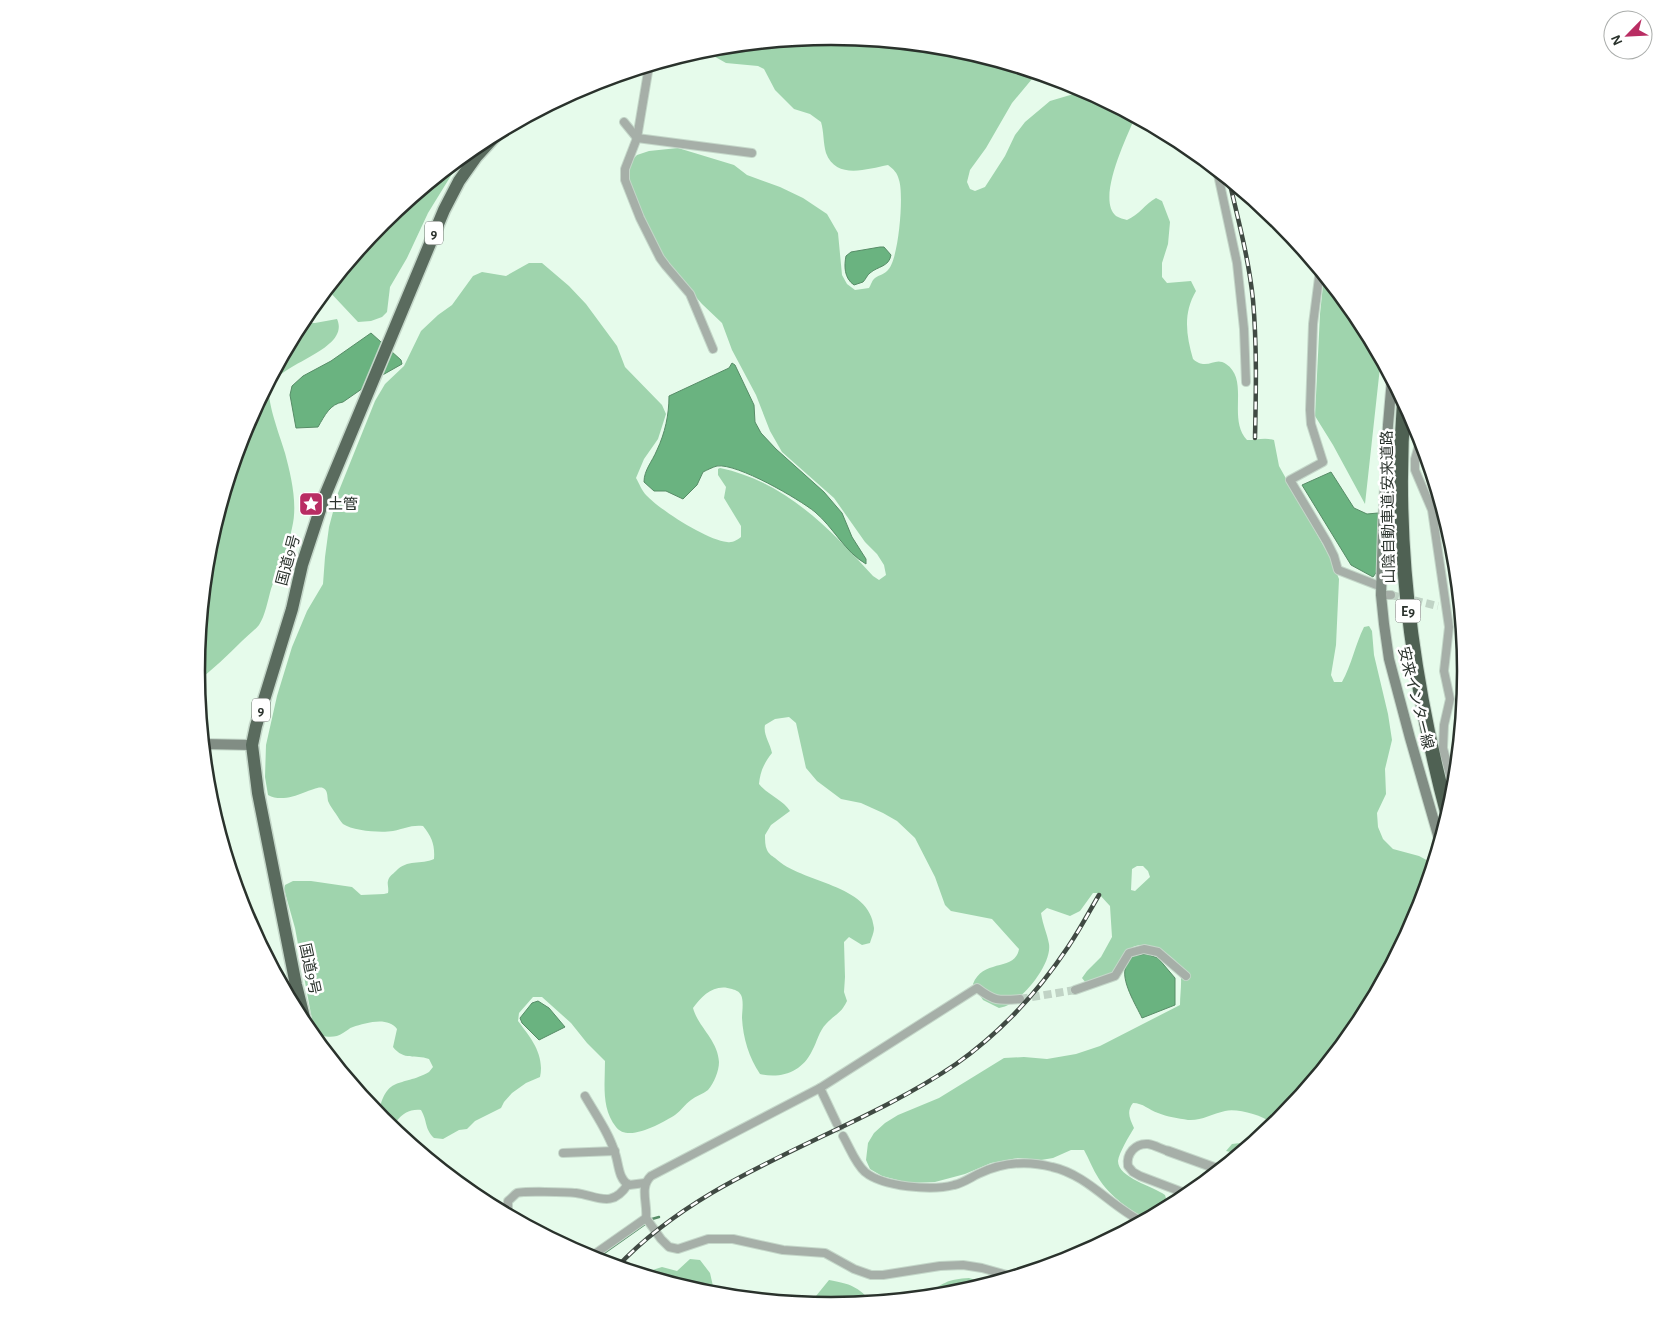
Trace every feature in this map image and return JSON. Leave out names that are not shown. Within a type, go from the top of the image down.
[{"type":"highway","name":"国道9号","points":[[301,1003],[258,793],[252,745],[256,726],[292,609],[302,565],[324,498],[444,210],[470,160]]},
{"type":"highway","name":"山陰自動車道;安来道路","points":[[1404,418],[1402,475],[1406,594],[1424,712],[1444,801]]},
{"type":"main road","name":"安来インター線","points":[[1391,390],[1388,425],[1385,593],[1389,659],[1437,833]]},
{"type":"main road","points":[[209,744],[252,745]]},
{"type":"street","points":[[648,72],[637,138],[625,168],[627,187],[660,258],[690,294],[713,349]]},
{"type":"street","points":[[624,122],[637,138],[752,153]]},
{"type":"street","points":[[1219,179],[1237,263],[1244,329],[1246,382]]},
{"type":"street","points":[[1319,278],[1313,317],[1310,410],[1311,424],[1323,462],[1290,480],[1327,542],[1338,570],[1385,593]]},
{"type":"street","points":[[1418,452],[1415,470],[1432,510],[1449,627],[1444,670],[1450,699],[1444,726],[1443,748],[1449,775]]},
{"type":"street","points":[[1438,606],[1447,608]]},
{"type":"street","points":[[1075,990],[1115,976],[1129,954],[1144,949],[1158,952],[1186,976]]},
{"type":"street","points":[[597,1252],[646,1218],[648,1209],[645,1184],[651,1176],[820,1088],[977,988],[990,998],[1003,1001],[1020,998]]},
{"type":"street","points":[[820,1088],[837,1124]]},
{"type":"street","points":[[585,1096],[615,1151],[621,1176],[628,1184],[645,1184]]},
{"type":"street","points":[[843,1136],[860,1166],[866,1172],[872,1176],[894,1183],[928,1189],[957,1184],[1003,1164],[1052,1166],[1066,1171],[1091,1185],[1137,1218]]},
{"type":"street","points":[[1181,1191],[1133,1172],[1128,1166],[1129,1154],[1132,1150],[1139,1145],[1153,1145],[1215,1168]]},
{"type":"street","points":[[563,1153],[615,1151]]},
{"type":"street","points":[[508,1208],[508,1201],[520,1192],[568,1193],[595,1199],[610,1199],[620,1195],[628,1184]]},
{"type":"street","points":[[646,1218],[669,1247],[678,1249],[708,1239],[733,1239],[784,1250],[825,1253],[854,1269],[871,1274],[883,1275],[940,1266],[963,1265],[1004,1274]]},
{"type":"shaded area","points":[[791,46],[872,46],[954,57],[994,66],[1033,78],[1012,103],[986,148],[970,170],[967,182],[970,189],[975,191],[985,187],[1005,156],[1015,135],[1025,122],[1050,101],[1073,94],[1133,123],[1111,182],[1109,196],[1111,208],[1116,216],[1127,220],[1156,198],[1162,201],[1170,222],[1168,244],[1162,263],[1162,277],[1167,283],[1191,281],[1196,291],[1187,316],[1187,333],[1193,359],[1202,364],[1223,362],[1233,371],[1237,380],[1241,431],[1247,440],[1274,440],[1279,466],[1332,561],[1339,579],[1336,645],[1331,675],[1334,682],[1342,682],[1364,627],[1369,626],[1372,631],[1374,655],[1392,740],[1385,769],[1386,794],[1377,813],[1378,827],[1383,839],[1393,849],[1419,856],[1429,861],[1425,873],[1393,949],[1374,985],[1352,1020],[1303,1085],[1269,1121],[1259,1116],[1231,1110],[1188,1120],[1165,1116],[1140,1104],[1133,1103],[1129,1112],[1134,1128],[1122,1149],[1118,1161],[1120,1167],[1130,1177],[1165,1195],[1167,1200],[1142,1216],[1128,1208],[1108,1191],[1097,1176],[1084,1150],[1071,1150],[1053,1158],[1041,1160],[1018,1158],[991,1163],[965,1174],[935,1182],[909,1183],[882,1176],[870,1169],[866,1160],[868,1143],[874,1133],[885,1123],[898,1115],[939,1098],[1004,1058],[1047,1059],[1076,1054],[1100,1046],[1180,1005],[1180,971],[1176,961],[1159,949],[1138,945],[1127,952],[1111,973],[1086,983],[1082,978],[1101,957],[1112,937],[1110,906],[1098,893],[1093,893],[1080,911],[1070,916],[1047,908],[1041,913],[1049,944],[1049,952],[1037,978],[1023,994],[1009,1005],[999,1008],[983,1000],[973,984],[978,976],[984,971],[1012,961],[1019,949],[992,919],[951,911],[945,905],[935,877],[915,838],[897,821],[861,803],[841,799],[817,781],[806,768],[796,723],[789,717],[775,719],[765,725],[766,736],[772,753],[763,768],[759,784],[790,811],[771,825],[765,835],[766,848],[770,854],[787,867],[848,893],[861,902],[870,913],[874,928],[870,943],[862,945],[849,937],[844,942],[844,992],[847,1001],[824,1027],[808,1058],[797,1069],[776,1075],[760,1074],[745,1040],[741,995],[732,989],[715,989],[705,995],[693,1008],[718,1054],[718,1069],[710,1087],[695,1097],[675,1115],[645,1130],[628,1133],[616,1127],[608,1112],[605,1087],[605,1061],[571,1023],[542,997],[533,997],[519,1013],[518,1021],[532,1040],[538,1053],[541,1069],[540,1077],[526,1083],[512,1093],[501,1108],[475,1121],[467,1129],[459,1130],[443,1139],[434,1138],[427,1128],[421,1110],[413,1110],[404,1114],[396,1123],[380,1107],[385,1094],[390,1088],[396,1084],[419,1077],[429,1072],[433,1067],[429,1059],[406,1056],[393,1047],[397,1029],[393,1025],[382,1022],[364,1024],[352,1027],[332,1037],[322,1035],[313,1022],[295,928],[284,889],[285,885],[293,881],[311,881],[352,887],[361,895],[384,894],[388,893],[388,882],[391,875],[405,865],[434,859],[434,849],[431,838],[423,826],[382,832],[360,830],[342,823],[331,807],[327,792],[323,788],[314,789],[292,797],[276,798],[268,795],[265,777],[266,745],[277,696],[292,647],[307,611],[323,584],[329,527],[338,493],[375,401],[385,384],[404,366],[421,331],[452,305],[473,276],[482,272],[506,276],[529,263],[542,263],[569,286],[586,304],[617,346],[625,367],[662,405],[666,414],[658,439],[644,459],[636,478],[645,493],[662,508],[708,536],[727,542],[735,541],[741,537],[741,526],[724,498],[726,487],[718,475],[718,469],[744,475],[766,484],[805,510],[840,541],[873,576],[879,580],[886,575],[884,565],[877,554],[865,542],[834,498],[782,452],[770,431],[756,395],[732,350],[722,323],[702,304],[672,270],[652,236],[630,188],[627,171],[629,163],[637,155],[649,151],[678,148],[734,165],[747,175],[803,198],[827,214],[838,233],[842,275],[847,284],[855,290],[869,288],[874,279],[887,271],[892,264],[898,240],[901,212],[898,177],[895,171],[888,165],[853,171],[837,167],[826,153],[821,122],[810,114],[794,109],[775,90],[764,69],[758,66],[726,63],[714,56]],"holes":[[[1137,866],[1143,866],[1148,871],[1150,877],[1135,891],[1131,890],[1132,869]]]},
{"type":"shaded area","points":[[453,172],[428,213],[407,258],[390,287],[387,312],[382,317],[371,321],[358,322],[331,294],[360,258],[388,228],[418,200]]},
{"type":"shaded area","points":[[884,247],[891,255],[888,262],[870,273],[863,282],[854,285],[848,279],[846,272],[846,256],[851,252]]},
{"type":"shaded area","points":[[1323,283],[1352,323],[1380,369],[1365,504],[1315,416]]},
{"type":"shaded area","points":[[337,319],[339,330],[334,339],[324,348],[280,375],[311,323]]},
{"type":"shaded area","points":[[371,333],[401,360],[402,364],[379,377],[343,402],[335,405],[328,411],[318,427],[296,428],[290,395],[292,386],[303,376],[331,361]]},
{"type":"shaded area","points":[[732,363],[735,365],[754,405],[755,422],[761,433],[824,492],[842,513],[852,537],[866,559],[866,564],[845,546],[815,512],[768,483],[738,470],[717,466],[703,472],[697,485],[683,499],[666,491],[654,491],[644,482],[647,470],[660,444],[667,417],[669,396],[729,368]]},
{"type":"shaded area","points":[[269,395],[293,490],[294,519],[288,544],[259,625],[205,675],[206,631],[217,549],[226,509],[238,470]]},
{"type":"shaded area","points":[[1331,472],[1354,508],[1367,514],[1378,513],[1378,570],[1373,577],[1351,565],[1302,485]]},
{"type":"shaded area","points":[[1146,954],[1158,958],[1175,978],[1175,1005],[1142,1018],[1127,985],[1125,972],[1133,956]]},
{"type":"shaded area","points":[[538,1001],[549,1008],[565,1027],[539,1040],[522,1023],[520,1018],[532,1003]]},
{"type":"shaded area","points":[[1246,1142],[1233,1153],[1226,1151],[1232,1144]]},
{"type":"shaded area","points":[[690,1259],[700,1260],[710,1273],[713,1287],[649,1271],[662,1267],[677,1271]]},
{"type":"shaded area","points":[[969,1278],[978,1281],[935,1289],[945,1283],[956,1279]]},
{"type":"shaded area","points":[[829,1280],[853,1287],[867,1297],[813,1298]]},
{"type":"waterway","points":[[602,1254],[652,1219],[659,1217]]},
{"type":"tunnel","points":[[1391,595],[1438,606]]},
{"type":"tunnel","points":[[1020,999],[1075,990]]},
{"type":"tunnel","points":[[837,1124],[843,1136]]},
{"type":"railway","points":[[1231,189],[1246,255],[1253,300],[1256,352],[1255,438]]},
{"type":"railway","points":[[622,1262],[654,1233],[693,1204],[780,1156],[914,1090],[972,1052],[1003,1025],[1044,980],[1072,941],[1099,895]]},
{"type":"place","name":"土管","points":[[311,504]]}]
